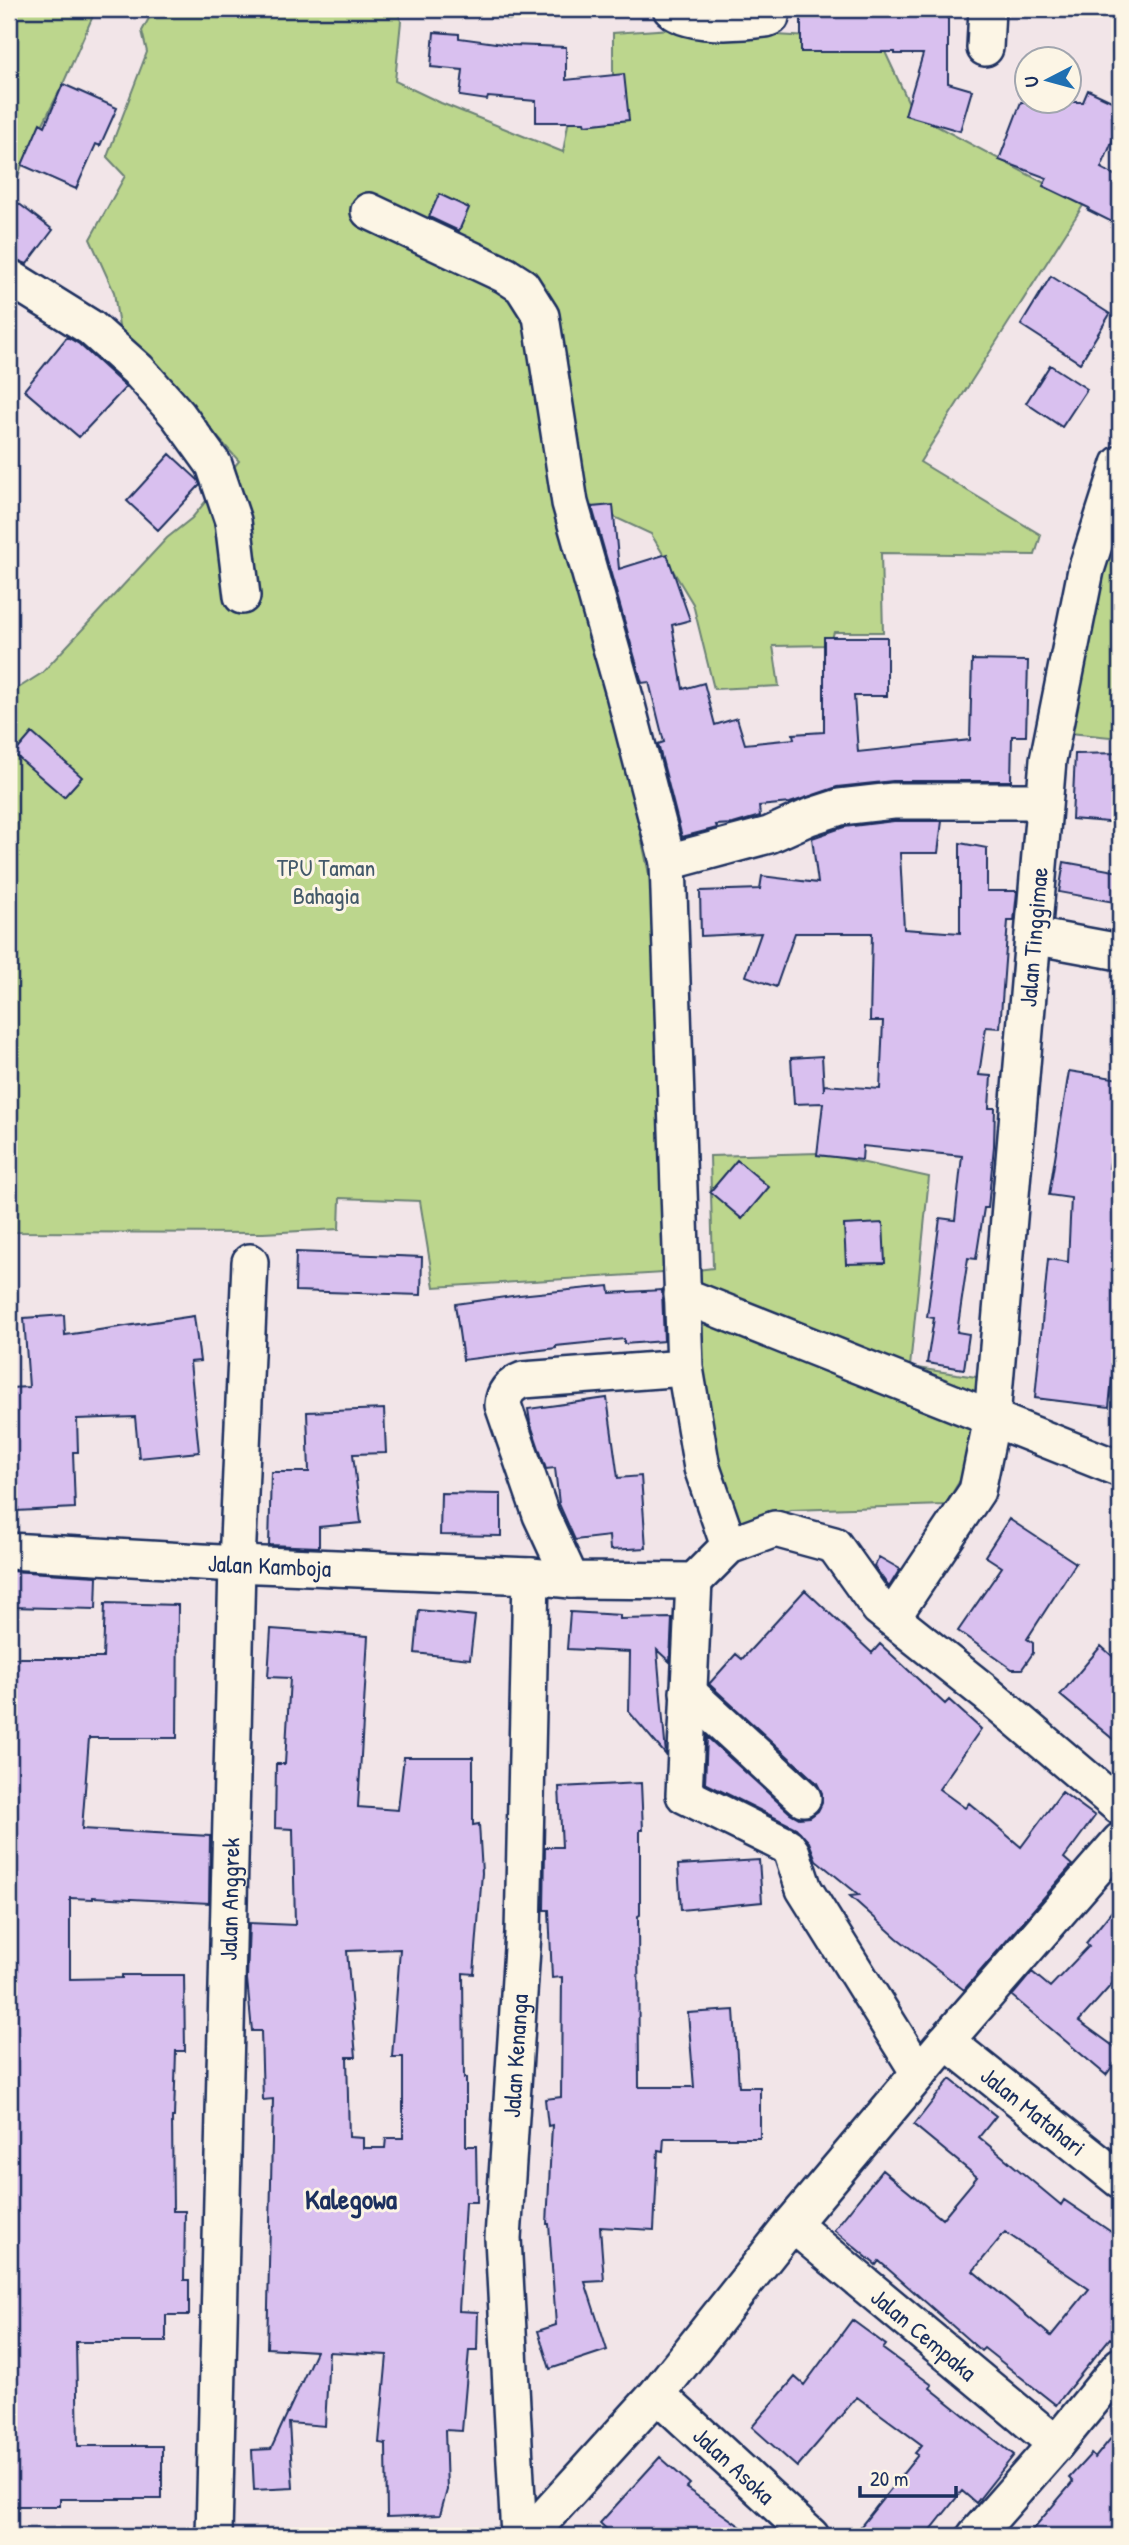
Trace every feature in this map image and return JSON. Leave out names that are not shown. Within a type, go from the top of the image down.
[{"type":"street","points":[[671,9],[693,20],[715,21],[766,19],[771,17],[772,9]]},
{"type":"street","points":[[985,48],[987,9]]},
{"type":"street","points":[[369,211],[505,275],[522,286],[541,316],[570,503],[623,690],[667,862],[685,1368],[702,1468],[729,1546]]},
{"type":"street","points":[[9,277],[91,328],[138,370],[178,415],[214,464],[233,521],[242,596]]},
{"type":"street","name":"Jalan Tinggimae","points":[[892,1618],[977,1491],[992,1418],[1048,760],[1086,569],[1120,464]]},
{"type":"street","points":[[667,862],[769,835],[840,807],[892,800],[1044,801]]},
{"type":"street","points":[[1033,936],[1120,952]]},
{"type":"street","name":"Jalan Anggrek","points":[[214,2536],[237,1564],[250,1262]]},
{"type":"street","points":[[682,1295],[1120,1469]]},
{"type":"street","points":[[571,1580],[541,1515],[503,1405],[504,1396],[510,1388],[523,1380],[685,1368]]},
{"type":"street","points":[[919,2073],[804,1889],[787,1846],[684,1795],[694,1581],[729,1546],[775,1529],[834,1545],[879,1608],[986,1693],[1120,1807]]},
{"type":"street","name":"Jalan Kamboja","points":[[9,1550],[571,1580],[694,1581]]},
{"type":"street","name":"Jalan Kenanga","points":[[519,2536],[503,2238],[523,1933],[531,1576]]},
{"type":"street","points":[[688,1692],[803,1798]]},
{"type":"street","points":[[528,2536],[657,2394],[792,2224],[1120,1841]]},
{"type":"street","name":"Jalan Matahari","points":[[946,2041],[1120,2180]]},
{"type":"street","name":"Jalan Cempaka","points":[[792,2224],[1056,2444]]},
{"type":"street","points":[[975,2536],[1120,2366]]},
{"type":"street","name":"Jalan Asoka","points":[[657,2394],[811,2536]]},
{"type":"green space","points":[[9,9],[96,9],[63,84],[22,165],[13,191],[9,189]]},
{"type":"green space","name":"TPU Taman Bahagia","points":[[154,9],[397,9],[401,21],[395,81],[441,103],[563,152],[570,113],[613,121],[613,33],[672,29],[880,41],[914,114],[1084,204],[920,462],[1041,535],[1035,555],[881,553],[883,632],[834,632],[830,645],[773,646],[779,686],[714,689],[693,604],[651,534],[578,500],[622,746],[658,917],[681,1272],[713,1268],[710,1156],[819,1153],[929,1177],[910,1367],[976,1377],[982,1387],[986,1438],[945,1505],[791,1510],[719,1542],[680,1272],[434,1287],[420,1201],[340,1198],[339,1229],[263,1233],[9,1232],[9,694],[42,673],[167,538],[192,518],[239,461],[119,327],[114,292],[90,239],[125,176],[107,157],[147,52],[142,31]]},
{"type":"green space","points":[[494,9],[600,9],[508,20]]},
{"type":"green space","points":[[1120,514],[1120,738],[1070,733],[1095,585]]},
{"type":"building","points":[[936,9],[948,9],[948,83],[972,90],[960,131],[905,115],[923,54],[801,52],[801,10],[935,13]]},
{"type":"building","points":[[434,32],[459,34],[459,38],[510,45],[566,47],[566,80],[624,74],[629,120],[585,125],[584,122],[536,122],[536,101],[488,97],[487,100],[460,96],[463,70],[431,67]]},
{"type":"building","points":[[63,84],[117,108],[100,146],[96,144],[76,189],[22,165],[40,123],[45,126]]},
{"type":"building","points":[[1088,90],[1120,105],[1120,123],[1101,168],[1120,178],[1120,226],[1043,186],[1047,178],[999,160],[1016,116],[1084,116],[1084,100]]},
{"type":"building","points":[[439,194],[469,208],[459,231],[429,217]]},
{"type":"building","points":[[9,196],[53,230],[27,264],[9,257]]},
{"type":"building","points":[[1051,276],[1110,314],[1080,363],[1021,325]]},
{"type":"building","points":[[67,337],[79,344],[126,387],[79,437],[24,390]]},
{"type":"building","points":[[1050,365],[1087,389],[1062,427],[1026,403]]},
{"type":"building","points":[[170,454],[200,485],[158,530],[127,501]]},
{"type":"building","points":[[613,505],[619,569],[667,554],[690,620],[672,625],[683,689],[704,683],[715,725],[737,718],[745,744],[794,739],[793,734],[824,732],[824,637],[887,637],[887,696],[854,696],[858,752],[970,740],[972,660],[1028,661],[1026,736],[1012,736],[1011,781],[893,781],[837,787],[790,803],[759,806],[760,816],[733,824],[716,825],[717,828],[682,837],[658,744],[664,742],[649,682],[642,683],[592,507]]},
{"type":"building","points":[[32,733],[82,777],[64,797],[14,754]]},
{"type":"building","points":[[1120,753],[1120,823],[1072,819],[1075,754]]},
{"type":"building","points":[[894,821],[942,821],[938,853],[900,853],[904,929],[960,933],[960,843],[987,848],[987,891],[1017,891],[1014,921],[1008,921],[1000,1028],[986,1027],[979,1075],[991,1076],[989,1108],[995,1108],[994,1146],[988,1208],[984,1208],[976,1259],[968,1258],[957,1332],[969,1334],[964,1369],[927,1363],[934,1318],[927,1317],[940,1218],[955,1220],[962,1156],[863,1146],[862,1160],[817,1155],[823,1103],[794,1104],[791,1058],[822,1056],[824,1091],[824,1085],[880,1089],[883,1021],[870,1021],[872,933],[795,933],[776,987],[746,976],[761,933],[701,936],[700,891],[760,889],[762,876],[818,883],[812,838],[844,827]]},
{"type":"building","points":[[1064,862],[1120,872],[1120,903],[1059,892]]},
{"type":"building","points":[[1069,1071],[1120,1079],[1120,1099],[1109,1168],[1120,1168],[1120,1299],[1109,1407],[1035,1398],[1048,1259],[1068,1262],[1071,1198],[1049,1195]]},
{"type":"building","points":[[737,1160],[769,1187],[742,1219],[710,1192]]},
{"type":"building","points":[[883,1223],[885,1263],[846,1264],[844,1225]]},
{"type":"building","points":[[296,1252],[422,1257],[421,1295],[295,1291]]},
{"type":"building","points":[[609,1286],[610,1293],[662,1290],[664,1341],[624,1344],[624,1339],[463,1360],[455,1304]]},
{"type":"building","points":[[64,1315],[65,1335],[194,1316],[200,1361],[190,1362],[199,1452],[139,1458],[135,1417],[77,1419],[78,1452],[73,1452],[75,1508],[16,1511],[13,1455],[9,1455],[9,1388],[29,1387],[24,1318]]},
{"type":"building","points":[[607,1398],[618,1478],[641,1476],[646,1548],[610,1550],[609,1536],[575,1540],[559,1504],[555,1468],[546,1469],[530,1422],[528,1409]]},
{"type":"building","points":[[384,1409],[386,1453],[353,1454],[361,1523],[319,1527],[319,1547],[269,1545],[271,1472],[309,1472],[307,1412]]},
{"type":"building","points":[[441,1493],[501,1494],[501,1536],[440,1535]]},
{"type":"building","points":[[1009,1519],[1076,1563],[1027,1639],[1033,1643],[1033,1653],[1022,1669],[1012,1669],[958,1631],[1002,1567],[985,1556]]},
{"type":"building","points":[[879,1557],[900,1569],[889,1587],[874,1566]]},
{"type":"building","points":[[9,1571],[97,1576],[96,1609],[9,1607]]},
{"type":"building","points":[[805,1590],[872,1653],[880,1644],[945,1704],[949,1700],[981,1729],[939,1789],[965,1808],[969,1803],[1021,1847],[1062,1792],[1095,1816],[1064,1858],[1072,1865],[964,1990],[897,1938],[850,1896],[859,1895],[816,1860],[809,1842],[796,1828],[705,1783],[707,1737],[790,1813],[799,1818],[810,1817],[818,1811],[822,1803],[822,1793],[817,1783],[709,1684],[736,1654],[742,1659]]},
{"type":"building","points":[[105,1603],[178,1605],[177,1738],[89,1738],[82,1829],[210,1836],[209,1903],[70,1898],[70,1979],[122,1978],[122,1975],[184,1975],[185,2051],[176,2051],[172,2117],[173,2211],[185,2211],[184,2280],[189,2280],[189,2315],[166,2315],[166,2342],[76,2342],[78,2446],[162,2446],[162,2499],[60,2499],[60,2506],[9,2506],[9,1658],[103,1658]]},
{"type":"building","points":[[419,1610],[475,1616],[470,1659],[415,1653]]},
{"type":"building","points":[[570,1612],[620,1615],[620,1619],[672,1618],[670,1662],[657,1650],[666,1755],[629,1712],[630,1652],[567,1649]]},
{"type":"building","points":[[271,1629],[368,1636],[358,1807],[398,1810],[404,1757],[473,1757],[473,1825],[479,1824],[482,1873],[474,1974],[463,1973],[466,2146],[476,2146],[477,2202],[465,2202],[459,2311],[478,2312],[477,2350],[469,2350],[462,2431],[445,2430],[447,2490],[440,2515],[387,2517],[386,2444],[379,2443],[387,2355],[329,2352],[325,2426],[289,2423],[293,2488],[254,2490],[252,2450],[271,2449],[316,2351],[267,2348],[273,2099],[263,2100],[261,2031],[252,2031],[247,1979],[249,1923],[295,1925],[293,1829],[275,1828],[276,1764],[285,1764],[290,1678],[268,1677]],"holes":[[[400,1949],[392,2057],[403,2057],[403,2138],[386,2138],[385,2148],[363,2148],[363,2138],[349,2137],[347,2057],[356,2057],[347,1951]]]},
{"type":"building","points":[[1101,1646],[1120,1663],[1120,1745],[1060,1695]]},
{"type":"building","points":[[641,1783],[643,1830],[640,1830],[638,1916],[639,2087],[694,2087],[688,2013],[734,2010],[739,2087],[760,2087],[760,2138],[664,2138],[663,2151],[658,2150],[654,2230],[600,2227],[604,2281],[585,2282],[607,2350],[550,2369],[538,2331],[556,2325],[547,2224],[552,2125],[548,2126],[545,2099],[561,2097],[562,1977],[552,1978],[549,1910],[544,1910],[545,1847],[562,1847],[559,1787]]},
{"type":"building","points":[[759,1860],[762,1902],[681,1910],[678,1865]]},
{"type":"building","points":[[1120,1901],[1120,1975],[1079,2021],[1120,2051],[1120,2056],[1106,2075],[1012,1996],[1032,1972],[1050,1987],[1089,1946],[1086,1943]]},
{"type":"building","points":[[950,2079],[996,2116],[979,2137],[1061,2205],[1064,2200],[1120,2238],[1120,2344],[1110,2338],[1056,2405],[984,2348],[981,2351],[879,2261],[876,2265],[834,2230],[882,2170],[942,2219],[977,2177],[914,2125]],"holes":[[[1005,2232],[1089,2289],[1051,2336],[973,2271]]]},
{"type":"building","points":[[852,2320],[886,2345],[883,2349],[932,2385],[930,2388],[1014,2455],[976,2503],[962,2491],[926,2536],[853,2536],[918,2455],[915,2453],[922,2445],[857,2397],[797,2467],[752,2427],[795,2377],[804,2385]]},
{"type":"building","points":[[1120,2427],[1120,2536],[1027,2536],[1073,2482],[1069,2478],[1091,2454],[1095,2458]]},
{"type":"building","points":[[660,2457],[690,2484],[686,2488],[754,2536],[614,2536],[600,2523]]},
{"type":"district","name":"Kalegowa","points":[[351,2199]]}]
